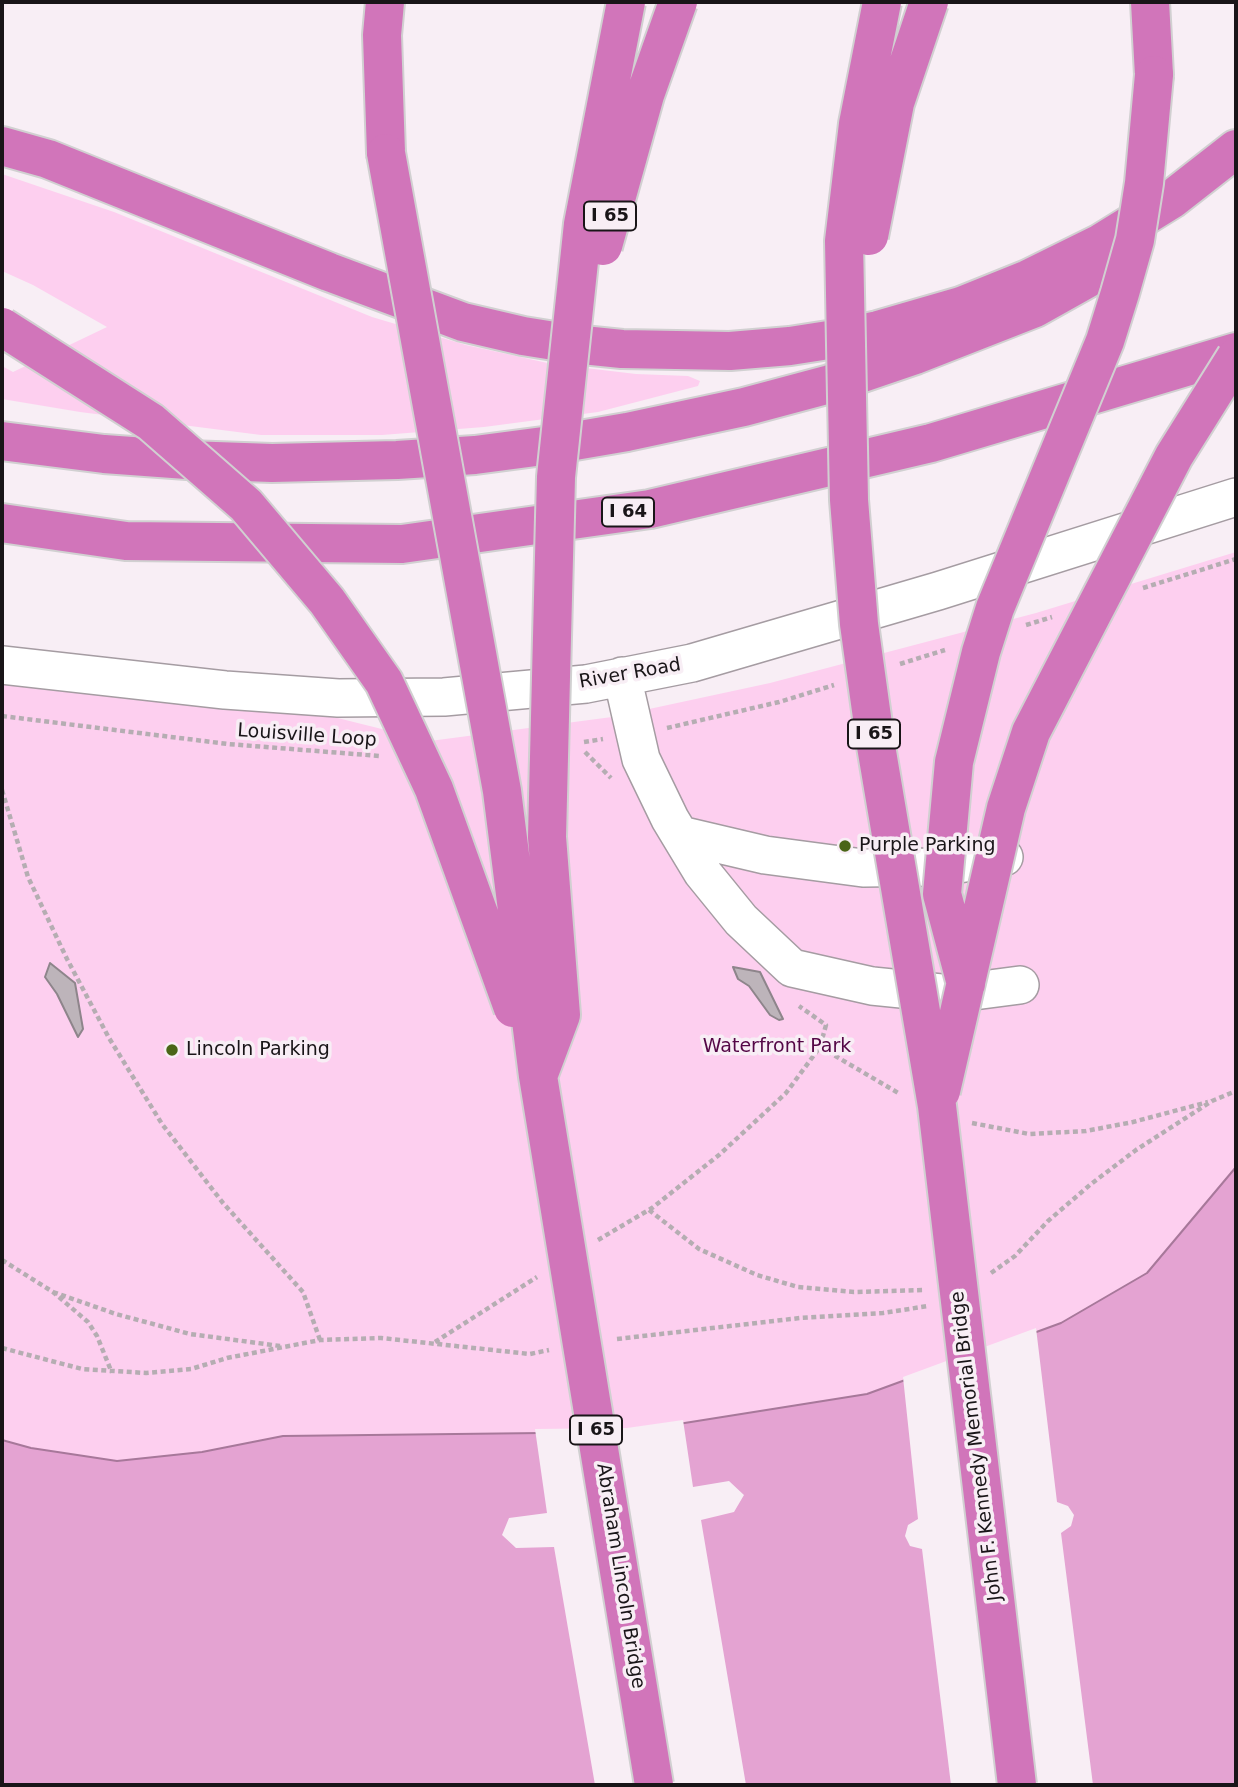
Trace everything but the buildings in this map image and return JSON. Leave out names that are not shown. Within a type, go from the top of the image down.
[{"type":"highway","points":[[386,2],[382,35],[386,153],[502,791],[538,1076]]},
{"type":"highway","points":[[560,436],[583,224],[626,2]]},
{"type":"highway","name":"I 65","points":[[538,1076],[561,1015],[547,836],[553,563],[560,436],[614,202],[645,95],[678,2]]},
{"type":"highway","name":"I 65","points":[[881,2],[858,124],[844,242],[849,500],[859,624],[876,746],[937,1108]]},
{"type":"highway","points":[[846,359],[895,103],[929,2]]},
{"type":"highway","points":[[966,984],[942,894],[954,762],[995,608],[1105,341],[1135,240],[1144,184],[1154,75],[1150,2]]},
{"type":"highway","points":[[2,146],[73,169],[329,272],[463,322],[573,344],[622,349],[730,351],[835,339],[878,330],[961,306],[1028,279],[1101,243],[1172,199],[1236,149]]},
{"type":"highway","points":[[2,441],[104,454],[187,460],[304,463],[475,455],[627,432],[744,407],[830,384],[915,355],[1035,308],[1118,262],[1184,221],[1236,179]]},
{"type":"highway","points":[[2,327],[151,422],[246,505],[327,601],[384,682],[434,789],[538,1076]]},
{"type":"highway","points":[[937,1108],[1006,808],[1031,732],[1174,456],[1236,355]]},
{"type":"highway","name":"I 64","points":[[2,523],[126,541],[402,544],[650,509],[931,443],[1236,355]]},
{"type":"highway","name":"Abraham Lincoln Bridge","points":[[538,1076],[654,1785]]},
{"type":"highway","name":"John F. Kennedy Memorial Bridge","points":[[937,1108],[1017,1785]]},
{"type":"street","name":"River Road","points":[[2,665],[225,690],[338,698],[444,697],[586,684],[705,659],[938,591],[1236,497]]},
{"type":"street","points":[[622,676],[641,759],[680,835],[702,872],[741,920],[792,968],[872,986],[951,994],[1020,985]]},
{"type":"street","points":[[680,835],[765,855],[863,868],[939,867],[1004,857]]},
{"type":"path","name":"Louisville Loop","points":[[2,716],[228,744],[382,755]]},
{"type":"path","points":[[576,744],[611,738]]},
{"type":"path","points":[[2,790],[28,877],[108,1038],[169,1134],[223,1203],[303,1292],[320,1340]]},
{"type":"path","points":[[590,1245],[649,1210],[719,1155],[786,1093],[820,1047],[937,1108],[1029,1134],[1064,1133],[1133,1122],[1212,1101],[1236,1091]]},
{"type":"path","points":[[982,1279],[1014,1256],[1048,1221],[1091,1184],[1136,1150],[1212,1101]]},
{"type":"path","points":[[649,1210],[699,1248],[757,1275],[798,1287],[854,1292],[929,1289]]},
{"type":"path","points":[[2,1260],[53,1292],[88,1322],[97,1336],[112,1373]]},
{"type":"path","points":[[435,1343],[543,1273]]},
{"type":"path","points":[[53,1292],[116,1314],[190,1334],[285,1347]]},
{"type":"path","points":[[605,1340],[800,1318],[883,1313],[936,1305]]},
{"type":"path","points":[[2,1348],[72,1367],[112,1373],[146,1373],[191,1368],[227,1358],[320,1340],[381,1338],[530,1354],[555,1348]]},
{"type":"green space","points":[[2,174],[114,212],[372,317],[466,345],[552,364],[636,374],[688,376],[700,381],[698,386],[598,412],[484,427],[382,435],[261,435],[80,412],[2,399],[2,366],[13,372],[107,327],[33,285],[2,271]]},
{"type":"green space","name":"Waterfront Park","points":[[1236,552],[1236,1167],[1147,1273],[1061,1323],[867,1394],[628,1432],[283,1436],[202,1452],[117,1461],[31,1448],[2,1440],[2,665],[225,690],[430,741],[612,717],[770,683],[1036,613]]},
{"type":"shaded area","points":[[1236,1167],[1236,1785],[2,1785],[2,1440],[31,1448],[117,1461],[202,1452],[283,1436],[628,1432],[867,1394],[1061,1323],[1147,1273]]},
{"type":"pier","points":[[1036,1328],[1057,1502],[1068,1506],[1074,1515],[1071,1526],[1061,1533],[1093,1785],[951,1785],[922,1549],[910,1546],[905,1536],[908,1525],[918,1519],[903,1377]]},
{"type":"pier","points":[[683,1420],[693,1487],[729,1481],[744,1495],[734,1512],[701,1520],[746,1785],[595,1785],[554,1547],[516,1548],[502,1535],[509,1518],[547,1513],[535,1429],[627,1428]]},
{"type":"place","name":"Purple Parking","points":[[845,846]]},
{"type":"place","name":"Lincoln Parking","points":[[172,1050]]}]
